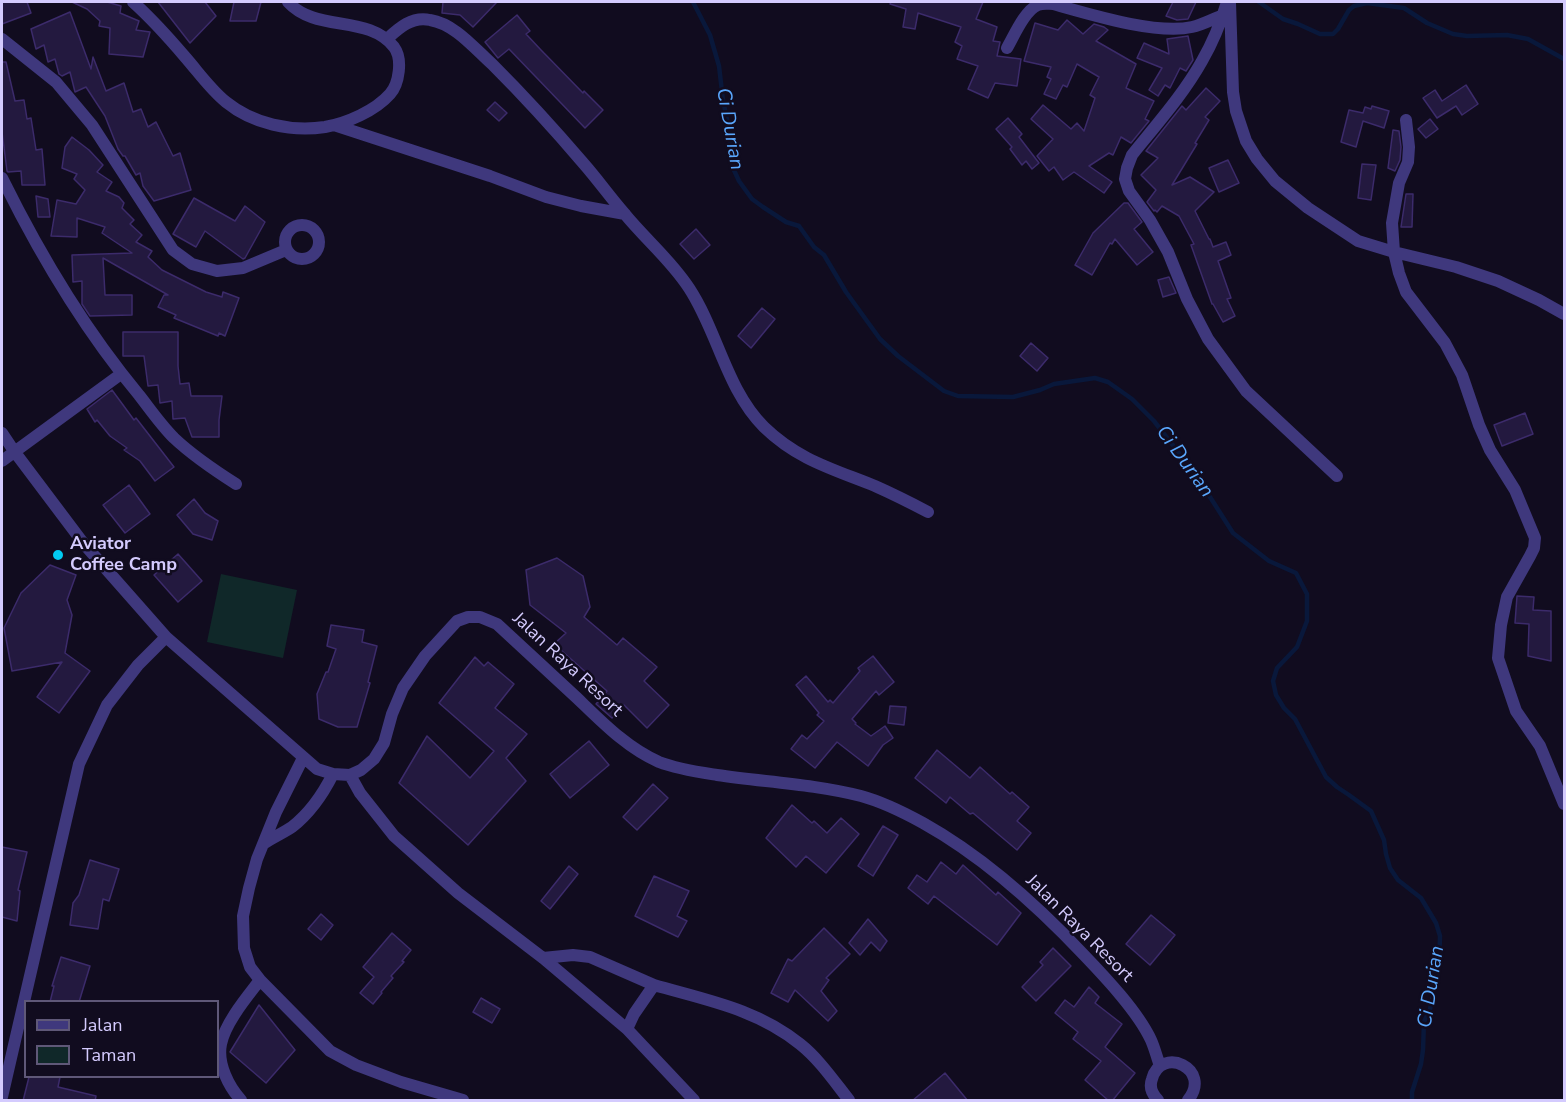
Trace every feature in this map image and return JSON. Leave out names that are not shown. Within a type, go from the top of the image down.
[{"type":"street","points":[[133,2],[155,22],[210,87],[226,102],[245,114],[272,124],[311,129],[334,125],[366,112],[382,102],[392,92],[398,77],[399,63],[396,50],[387,39],[360,27],[312,17],[288,2]]},
{"type":"street","points":[[1229,2],[1209,48],[1187,85],[1132,155],[1126,168],[1125,179],[1129,191],[1150,220],[1168,252],[1187,299],[1208,339],[1246,391],[1337,476]]},
{"type":"street","points":[[1229,2],[1233,93],[1236,111],[1246,141],[1275,181],[1308,208],[1358,241],[1456,267],[1498,281],[1564,314]]},
{"type":"street","points":[[1007,48],[1030,10],[1043,4],[1053,4],[1146,26],[1170,29],[1192,27],[1223,15]]},
{"type":"street","points":[[387,39],[400,26],[414,20],[430,19],[445,24],[464,38],[508,81],[577,156],[691,290],[725,366],[748,407],[764,426],[805,458],[877,487],[928,512]]},
{"type":"street","points":[[2,39],[56,82],[92,125],[173,250],[192,264],[217,271],[243,268],[286,250]]},
{"type":"street","points":[[1406,120],[1408,162],[1398,183],[1392,223],[1394,252],[1406,292],[1445,343],[1462,375],[1490,450],[1515,490],[1535,538],[1534,548],[1507,597],[1500,625],[1498,658],[1516,711],[1539,746],[1564,804]]},
{"type":"street","points":[[334,125],[490,176],[546,197],[625,214]]},
{"type":"street","points":[[2,178],[23,222],[73,306],[121,374],[172,436],[198,459],[236,484]]},
{"type":"street","points":[[2,461],[121,374]]},
{"type":"street","points":[[2,433],[84,544],[166,637],[317,769],[333,774],[350,775],[360,794],[394,836],[458,893],[543,958],[627,1029],[694,1101]]},
{"type":"street","name":"Jalan Raya Resort","points":[[350,775],[361,770],[374,759],[384,743],[392,714],[403,688],[425,656],[457,621],[468,617],[480,617],[497,624],[615,733],[638,750],[660,762],[689,770],[748,780],[829,789],[863,796],[900,810],[940,833],[980,860],[1028,898],[1099,970],[1131,1008],[1151,1040],[1160,1066]]},
{"type":"street","points":[[24,1000],[79,764],[107,705],[138,665],[166,637]]},
{"type":"street","points":[[303,758],[285,791],[263,844],[249,888],[243,916],[244,948],[250,967],[330,1051],[356,1065],[401,1082],[463,1101]]},
{"type":"street","points":[[263,844],[292,827],[312,808],[333,774]]},
{"type":"street","points":[[543,958],[573,955],[590,957],[654,985],[756,1016],[802,1045],[849,1101]]},
{"type":"street","points":[[241,1101],[230,1086],[224,1072],[221,1044],[242,1002],[261,980]]},
{"type":"street","points":[[627,1029],[634,1014],[654,985]]},
{"type":"street","points":[[2,1097],[24,1002]]},
{"type":"street","points":[[1158,1101],[1152,1092],[1152,1077],[1160,1066],[1175,1062],[1188,1068],[1195,1080],[1195,1088],[1188,1101]]},
{"type":"green space","points":[[221,574],[297,590],[283,658],[207,642]]},
{"type":"building","points":[[2,2],[27,2],[31,13],[2,24]]},
{"type":"building","points":[[72,2],[107,2],[121,6],[120,13],[139,21],[136,30],[150,32],[143,57],[109,54],[110,28],[99,26],[100,21],[87,9]]},
{"type":"building","points":[[158,2],[205,2],[216,16],[190,43]]},
{"type":"building","points":[[234,2],[261,2],[256,21],[230,21]]},
{"type":"building","points":[[443,2],[497,2],[473,27],[460,15],[442,13]]},
{"type":"building","points":[[891,2],[983,2],[976,19],[997,27],[993,41],[1000,42],[997,56],[1021,59],[1017,86],[995,83],[988,98],[968,89],[978,66],[957,59],[962,46],[955,42],[961,27],[918,13],[915,29],[903,27],[906,9],[890,4]]},
{"type":"building","points":[[1173,2],[1196,2],[1188,19],[1177,20],[1166,16]]},
{"type":"building","points":[[70,12],[91,69],[93,57],[106,91],[124,83],[133,112],[141,109],[148,127],[156,122],[173,156],[180,153],[191,190],[154,201],[143,186],[140,173],[136,175],[118,149],[105,116],[86,87],[75,92],[70,72],[62,76],[59,74],[55,59],[48,62],[44,45],[36,49],[31,29]]},
{"type":"building","points":[[517,15],[530,31],[526,34],[583,93],[584,91],[603,110],[585,128],[509,49],[498,58],[485,42]]},
{"type":"building","points":[[1067,20],[1083,34],[1094,24],[1108,30],[1096,41],[1136,64],[1126,88],[1154,101],[1145,119],[1149,121],[1131,143],[1121,137],[1113,155],[1109,153],[1089,166],[1112,182],[1104,193],[1074,172],[1063,180],[1054,167],[1049,171],[1037,156],[1053,139],[1031,119],[1043,105],[1071,129],[1077,123],[1084,131],[1095,98],[1090,95],[1099,77],[1077,64],[1067,87],[1063,85],[1056,99],[1044,94],[1051,79],[1047,77],[1051,67],[1024,61],[1035,23],[1058,30]]},
{"type":"building","points":[[1188,36],[1193,60],[1186,71],[1180,68],[1170,88],[1165,85],[1158,96],[1149,90],[1162,68],[1137,58],[1144,43],[1169,54],[1167,39]]},
{"type":"building","points":[[2,62],[6,62],[15,101],[24,100],[27,119],[31,118],[36,150],[42,149],[45,185],[22,185],[21,171],[7,171],[2,132]]},
{"type":"building","points":[[1466,85],[1478,104],[1462,115],[1456,106],[1437,118],[1423,98],[1435,90],[1442,101]]},
{"type":"building","points":[[1206,88],[1220,101],[1205,117],[1209,120],[1172,185],[1190,177],[1214,192],[1195,211],[1213,247],[1226,242],[1231,255],[1218,261],[1231,298],[1227,299],[1235,316],[1223,322],[1212,304],[1191,245],[1194,244],[1179,216],[1162,206],[1157,212],[1154,211],[1147,202],[1156,190],[1141,175],[1158,158],[1146,151],[1182,106],[1186,110]]},
{"type":"building","points":[[495,102],[507,113],[499,121],[487,110]]},
{"type":"building","points":[[1372,106],[1389,111],[1384,128],[1363,121],[1356,147],[1341,142],[1349,110],[1363,113],[1365,107],[1371,109]]},
{"type":"building","points":[[1008,118],[1022,134],[1019,137],[1039,163],[1032,169],[1026,161],[1022,165],[1010,149],[1012,147],[996,129]]},
{"type":"building","points":[[1430,119],[1438,129],[1426,138],[1418,129]]},
{"type":"building","points":[[1393,130],[1399,131],[1401,147],[1400,160],[1395,171],[1388,168]]},
{"type":"building","points":[[72,137],[103,165],[97,172],[112,182],[106,191],[119,197],[124,203],[122,208],[134,220],[130,224],[142,235],[136,242],[152,251],[148,257],[162,270],[206,292],[222,297],[223,292],[239,298],[225,336],[219,333],[218,336],[174,318],[176,315],[158,307],[164,295],[168,295],[103,258],[105,295],[132,295],[132,315],[90,316],[82,304],[82,281],[73,282],[72,255],[132,253],[102,233],[105,227],[77,218],[77,237],[51,236],[57,200],[76,204],[85,190],[74,179],[77,174],[62,168],[65,147]]},
{"type":"building","points":[[1228,160],[1239,183],[1219,192],[1209,168]]},
{"type":"building","points":[[1362,164],[1376,165],[1371,200],[1358,198]]},
{"type":"building","points":[[1406,194],[1413,194],[1412,227],[1401,227]]},
{"type":"building","points":[[36,196],[48,199],[50,217],[38,217]]},
{"type":"building","points":[[194,198],[235,221],[245,206],[265,222],[245,258],[243,259],[205,231],[196,247],[173,234]]},
{"type":"building","points":[[1124,203],[1128,203],[1142,222],[1134,229],[1153,252],[1137,265],[1115,239],[1112,244],[1110,243],[1092,275],[1075,265],[1093,233]]},
{"type":"building","points":[[696,229],[710,245],[694,259],[680,244]]},
{"type":"building","points":[[1169,277],[1176,293],[1163,297],[1158,280]]},
{"type":"building","points":[[762,308],[775,319],[751,348],[738,336]]},
{"type":"building","points":[[123,332],[178,332],[180,384],[189,383],[191,396],[222,396],[219,437],[192,437],[185,418],[173,419],[172,401],[160,403],[158,385],[148,386],[144,356],[123,356]]},
{"type":"building","points":[[1031,343],[1048,358],[1037,371],[1020,356]]},
{"type":"building","points":[[112,390],[174,467],[155,481],[140,461],[124,450],[127,448],[110,436],[97,420],[95,422],[87,409]]},
{"type":"building","points":[[1525,413],[1533,434],[1502,446],[1494,425]]},
{"type":"building","points":[[129,485],[150,514],[125,533],[103,505]]},
{"type":"building","points":[[194,499],[205,513],[218,521],[212,540],[193,534],[177,515]]},
{"type":"building","points":[[178,554],[202,581],[178,602],[154,575]]},
{"type":"building","points":[[557,558],[583,576],[590,607],[584,617],[617,645],[623,638],[657,667],[644,681],[669,705],[647,728],[624,705],[612,718],[596,704],[607,691],[554,644],[566,633],[530,605],[526,570]]},
{"type":"building","points":[[50,565],[76,575],[67,600],[72,615],[65,653],[90,671],[59,713],[37,697],[62,662],[12,671],[4,628],[21,593]]},
{"type":"building","points":[[1517,596],[1534,597],[1533,610],[1551,611],[1551,661],[1528,656],[1529,624],[1515,623]]},
{"type":"building","points":[[331,625],[364,630],[362,642],[377,646],[368,682],[370,683],[357,727],[338,727],[319,719],[317,694],[336,649],[327,646]]},
{"type":"building","points":[[873,656],[894,682],[879,695],[876,691],[852,719],[871,736],[885,726],[893,738],[883,745],[868,766],[837,742],[815,768],[791,749],[802,735],[807,739],[824,721],[817,715],[819,713],[796,685],[806,676],[828,702],[830,700],[833,703],[860,671],[858,668]]},
{"type":"building","points":[[475,657],[484,666],[488,662],[514,684],[495,708],[527,734],[506,758],[526,781],[468,845],[399,783],[427,736],[470,778],[494,751],[439,703]]},
{"type":"building","points":[[890,706],[906,707],[904,725],[888,723]]},
{"type":"building","points":[[589,741],[609,765],[570,798],[550,774]]},
{"type":"building","points":[[937,750],[970,778],[980,767],[1010,794],[1012,792],[1029,807],[1017,821],[1031,833],[1017,850],[973,813],[970,814],[950,797],[946,803],[915,778]]},
{"type":"building","points":[[653,784],[668,798],[637,830],[623,817]]},
{"type":"building","points":[[792,805],[827,833],[841,818],[859,834],[826,873],[806,856],[796,867],[766,838]]},
{"type":"building","points":[[883,826],[898,835],[873,876],[858,866]]},
{"type":"building","points":[[2,847],[27,852],[18,890],[20,891],[17,921],[2,917]]},
{"type":"building","points":[[90,860],[119,869],[109,901],[103,899],[98,929],[70,925],[73,903],[79,895]]},
{"type":"building","points":[[941,862],[956,874],[963,865],[996,895],[998,892],[1021,913],[997,945],[934,896],[928,904],[908,888],[917,875],[927,882]]},
{"type":"building","points":[[569,866],[578,874],[550,909],[541,901]]},
{"type":"building","points":[[654,876],[689,891],[677,916],[687,921],[678,937],[635,916]]},
{"type":"building","points":[[321,914],[333,925],[321,940],[308,929]]},
{"type":"building","points":[[1151,915],[1175,935],[1150,965],[1126,944]]},
{"type":"building","points":[[868,919],[887,941],[880,951],[871,942],[860,955],[849,943]]},
{"type":"building","points":[[824,928],[850,954],[826,978],[829,980],[821,991],[837,1011],[828,1021],[795,990],[788,1002],[771,993],[788,959],[792,961]]},
{"type":"building","points":[[392,933],[411,950],[373,1004],[360,993],[374,977],[363,967]]},
{"type":"building","points":[[1053,948],[1071,966],[1036,1001],[1022,987],[1043,965],[1040,962]]},
{"type":"building","points":[[61,957],[90,966],[80,1000],[50,1000],[54,986],[52,986]]},
{"type":"building","points":[[1089,987],[1099,997],[1095,1003],[1122,1024],[1105,1047],[1135,1073],[1112,1101],[1109,1101],[1085,1080],[1101,1061],[1073,1039],[1078,1032],[1055,1013],[1065,1000],[1074,1007]]},
{"type":"building","points":[[481,998],[500,1009],[492,1023],[473,1012]]},
{"type":"building","points":[[259,1005],[295,1050],[266,1083],[230,1052]]},
{"type":"building","points":[[945,1073],[968,1101],[912,1101]]},
{"type":"building","points":[[29,1078],[60,1078],[58,1087],[96,1096],[95,1101],[23,1101]]},
{"type":"waterway","name":"Ci Durian","points":[[693,2],[710,35],[719,66],[733,168],[739,181],[752,199],[786,222],[799,226],[814,247],[824,255],[846,292],[880,339],[898,356],[944,391],[958,396],[1013,397],[1054,384],[1095,378],[1108,382],[1132,399],[1154,421],[1196,475],[1233,533],[1269,561],[1296,573],[1307,594],[1307,621],[1297,647],[1277,668],[1273,681],[1276,695],[1295,719],[1326,777],[1371,811],[1384,840],[1390,868],[1398,880],[1421,898],[1436,923],[1440,936],[1439,968],[1430,1009],[1424,1022],[1421,1064],[1412,1092],[1412,1100]]},
{"type":"waterway","points":[[1259,2],[1283,19],[1320,34],[1333,34],[1354,6],[1367,3],[1404,8],[1427,23],[1453,34],[1507,35],[1528,39],[1564,59]]},
{"type":"place","name":"Aviator Coffee Camp","points":[[58,555]]}]
